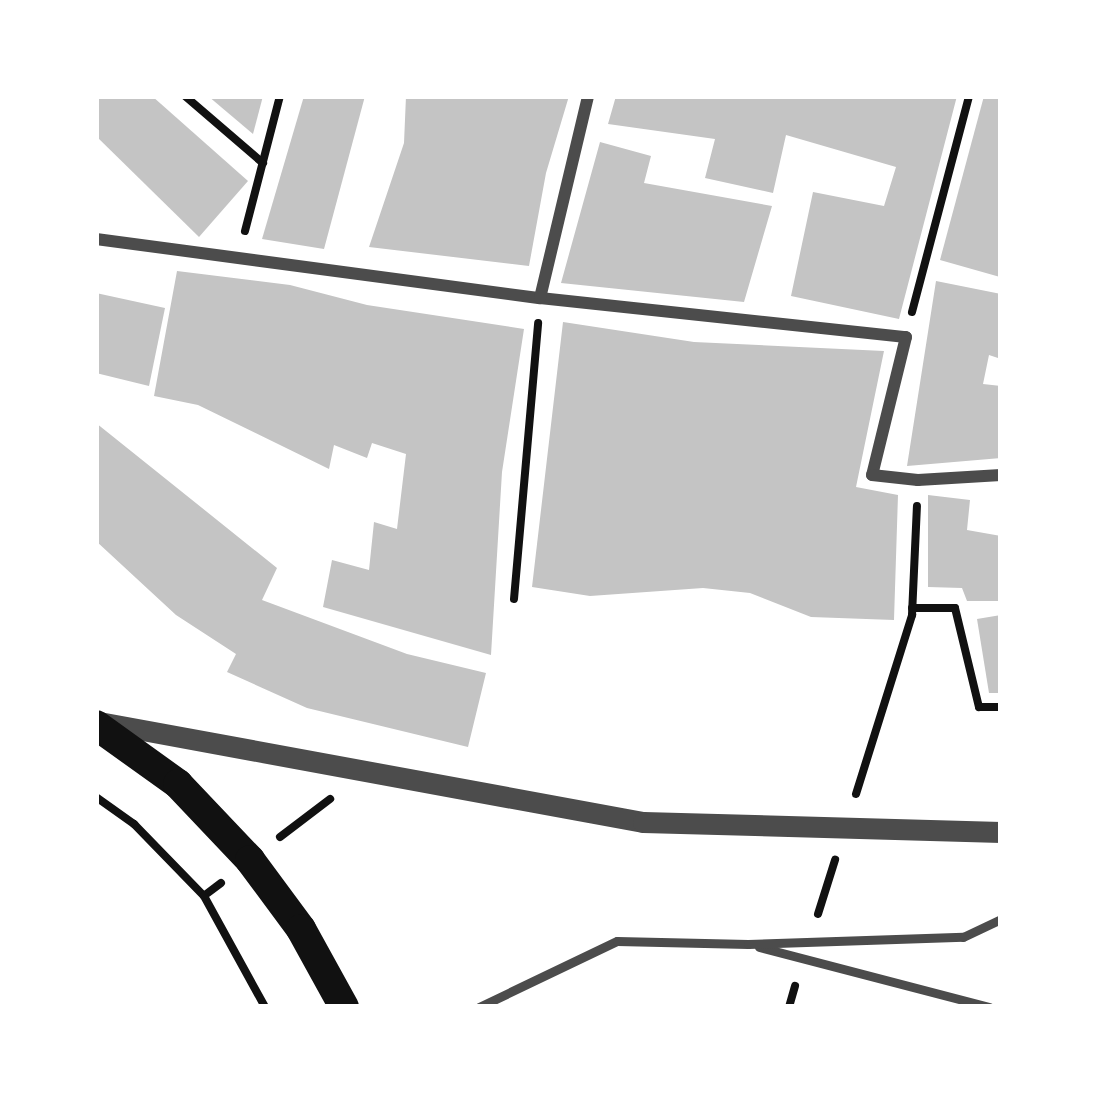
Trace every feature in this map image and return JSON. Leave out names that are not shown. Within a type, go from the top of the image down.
[{"type":"main road","points":[[96,723],[178,784],[250,860],[302,929],[344,1007]]},
{"type":"street","points":[[540,298],[588,96]]},
{"type":"street","points":[[96,239],[540,298],[906,337],[872,476],[918,480],[1001,475]]},
{"type":"street","points":[[96,723],[643,822],[1001,832]]},
{"type":"lane","points":[[479,1007],[617,941],[748,944],[963,937],[1001,919]]},
{"type":"lane","points":[[748,944],[989,1007]]},
{"type":"path","points":[[185,96],[263,163]]},
{"type":"path","points":[[239,256],[280,96]]},
{"type":"path","points":[[906,337],[969,96]]},
{"type":"path","points":[[514,599],[540,298]]},
{"type":"path","points":[[918,480],[913,612],[955,608],[979,707],[1001,707]]},
{"type":"path","points":[[96,797],[134,824],[204,896]]},
{"type":"building","points":[[96,96],[152,96],[248,181],[199,237],[96,136]]},
{"type":"building","points":[[208,96],[263,96],[253,134]]},
{"type":"building","points":[[304,96],[365,96],[324,249],[262,239]]},
{"type":"building","points":[[406,96],[569,96],[546,173],[529,266],[369,247],[404,143]]},
{"type":"building","points":[[616,96],[957,96],[899,319],[791,296],[813,192],[884,206],[896,167],[786,135],[773,193],[705,178],[715,139],[608,124]]},
{"type":"building","points":[[984,96],[1001,96],[1000,277],[940,260]]},
{"type":"building","points":[[600,142],[651,156],[644,183],[772,206],[744,302],[561,283]]},
{"type":"building","points":[[177,271],[290,285],[367,305],[524,329],[502,472],[491,655],[323,607],[332,560],[369,570],[374,522],[397,529],[406,454],[372,443],[367,458],[334,445],[329,469],[198,405],[154,396]]},
{"type":"building","points":[[936,281],[1001,294],[1001,359],[989,355],[983,384],[1001,386],[1001,458],[907,466]]},
{"type":"building","points":[[96,293],[165,308],[149,386],[96,373]]},
{"type":"building","points":[[563,322],[694,342],[884,351],[856,487],[898,495],[894,620],[811,617],[750,593],[703,588],[590,596],[532,587]]},
{"type":"building","points":[[96,423],[277,568],[262,600],[407,654],[486,673],[468,747],[307,708],[227,672],[236,654],[176,615],[96,541]]},
{"type":"building","points":[[928,495],[970,500],[967,530],[1001,536],[1001,601],[967,601],[962,588],[928,587]]},
{"type":"building","points":[[1001,615],[1001,693],[989,693],[977,619]]}]
